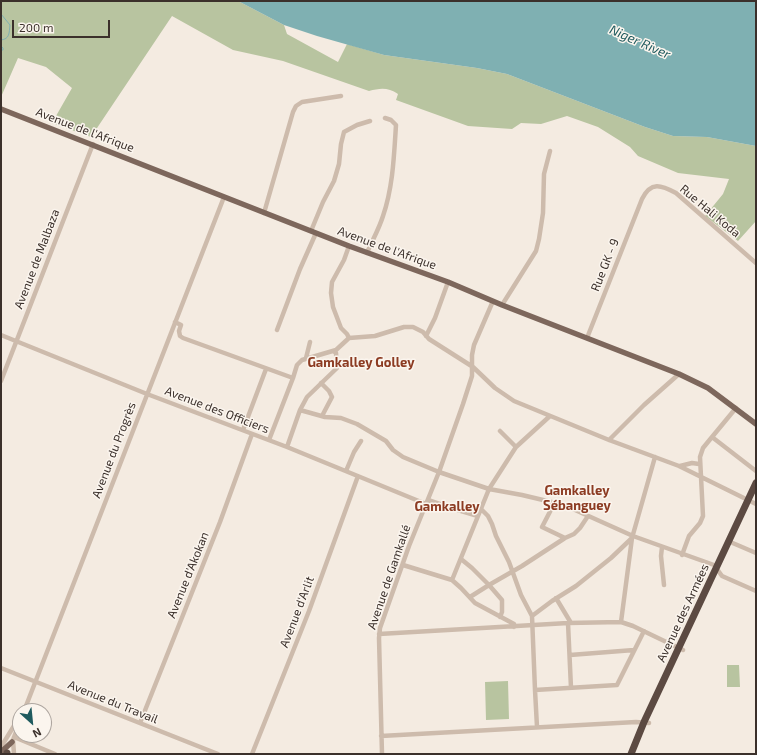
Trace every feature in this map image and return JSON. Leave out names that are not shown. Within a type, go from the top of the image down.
[{"type":"highway","name":"Avenue des Armées","points":[[751,502],[756,483]]},
{"type":"highway","name":"Avenue des Armées","points":[[631,754],[730,542],[756,491]]},
{"type":"highway","name":"Avenue des Armées","points":[[636,754],[646,723]]},
{"type":"main road","name":"Avenue de l'Afrique","points":[[1,109],[367,253],[448,282],[502,305],[679,374],[708,388],[756,424]]},
{"type":"main road","points":[[7,754],[12,742]]},
{"type":"street","points":[[264,213],[296,106],[302,102],[341,96]]},
{"type":"street","points":[[367,253],[383,218],[392,176],[396,125],[391,120],[385,118]]},
{"type":"street","points":[[277,330],[300,270],[322,202],[334,181],[339,164],[344,132],[357,125],[370,121]]},
{"type":"street","name":"Avenue de Malbaza","points":[[1,381],[93,144]]},
{"type":"street","points":[[502,305],[536,251],[540,239],[543,218],[544,174],[550,152]]},
{"type":"street","name":"Rue Hali Koda","points":[[648,189],[659,186],[667,188],[676,194],[756,263]]},
{"type":"street","name":"Rue GK - 9","points":[[587,338],[642,199],[648,189]]},
{"type":"street","name":"Avenue du Progrès","points":[[27,703],[224,197]]},
{"type":"street","points":[[348,338],[347,334],[341,328],[333,307],[331,293],[332,282],[344,260],[349,246]]},
{"type":"street","points":[[426,336],[435,318],[448,282]]},
{"type":"street","name":"Avenue de Gamkallé","points":[[382,754],[379,634],[409,546],[439,472],[463,404],[472,376],[474,345],[493,301]]},
{"type":"street","points":[[175,322],[181,325],[179,331],[182,337],[293,378]]},
{"type":"street","points":[[269,440],[299,362],[306,358],[340,347],[348,338],[374,336],[409,326],[419,329],[429,339],[473,367],[495,388],[514,401],[609,440],[679,466],[751,502]]},
{"type":"street","name":"Avenue des Officiers","points":[[1,335],[147,394],[269,440],[358,476],[427,502],[478,516]]},
{"type":"street","points":[[306,358],[310,342]]},
{"type":"street","points":[[287,447],[300,410],[307,397],[337,368],[336,353],[333,350]]},
{"type":"street","points":[[243,430],[266,369]]},
{"type":"street","points":[[609,440],[644,405],[679,374]]},
{"type":"street","points":[[321,383],[329,391],[332,397],[322,416]]},
{"type":"street","points":[[682,555],[689,536],[700,523],[703,516],[699,464],[702,450],[706,443],[736,408]]},
{"type":"street","points":[[300,410],[322,416],[341,418],[357,424],[384,440],[393,450],[403,456],[439,472],[489,489],[522,494],[564,505],[633,537],[714,565],[722,576],[756,592]]},
{"type":"street","points":[[452,580],[489,489],[516,447],[550,416]]},
{"type":"street","points":[[500,431],[516,447]]},
{"type":"street","name":"Avenue d'Akokan","points":[[140,723],[220,522],[252,434]]},
{"type":"street","points":[[712,437],[756,471]]},
{"type":"street","points":[[346,471],[354,452],[361,441]]},
{"type":"street","points":[[621,622],[633,537],[655,457]]},
{"type":"street","points":[[679,466],[692,463],[699,464]]},
{"type":"street","name":"Avenue d'Arlit","points":[[252,754],[309,611],[358,476]]},
{"type":"street","points":[[555,502],[542,527],[565,538]]},
{"type":"street","points":[[481,509],[490,520],[509,562],[520,595],[532,616],[537,727]]},
{"type":"street","points":[[470,597],[565,538],[574,534],[588,516]]},
{"type":"street","points":[[532,616],[556,598],[576,586],[633,537]]},
{"type":"street","points":[[730,542],[756,553]]},
{"type":"street","points":[[662,547],[661,556],[664,585]]},
{"type":"street","points":[[461,559],[472,568],[502,600],[502,612],[500,617]]},
{"type":"street","points":[[403,565],[452,580],[475,603],[513,623],[514,627]]},
{"type":"street","points":[[556,598],[570,623],[571,688]]},
{"type":"street","points":[[379,634],[570,623],[621,622],[644,631],[680,649]]},
{"type":"street","points":[[535,690],[617,685],[644,631]]},
{"type":"street","points":[[570,655],[634,650]]},
{"type":"street","name":"Avenue du Travail","points":[[1,668],[218,754]]},
{"type":"street","points":[[382,736],[537,727],[646,723]]},
{"type":"street","points":[[1,747],[12,729]]},
{"type":"street","points":[[7,754],[12,742]]},
{"type":"street","points":[[24,743],[55,754]]},
{"type":"green space","points":[[1,1],[238,1],[284,25],[287,34],[338,62],[347,44],[384,55],[477,68],[507,74],[645,127],[673,136],[707,137],[756,146],[756,221],[738,241],[705,216],[723,194],[729,179],[678,173],[638,156],[630,147],[598,127],[567,116],[541,124],[521,123],[512,129],[468,126],[396,100],[398,94],[391,90],[380,89],[369,91],[283,61],[233,50],[172,16],[91,137],[52,123],[72,88],[46,67],[18,58],[1,97]]},
{"type":"green space","points":[[727,665],[739,665],[740,687],[727,687]]},
{"type":"green space","points":[[508,681],[509,719],[486,720],[485,682]]},
{"type":"water","name":"Niger River","points":[[238,1],[753,1],[756,2],[756,146],[707,137],[673,136],[645,127],[507,74],[477,68],[384,55],[317,36],[284,25]]},
{"type":"waterway","points":[[1,14],[10,25],[8,37],[1,40]]},
{"type":"waterway","points":[[1,46],[3,48],[3,50],[1,50]]},
{"type":"district","name":"Gamkalley Golley","points":[[361,363]]},
{"type":"district","name":"Gamkalley Sébanguey","points":[[577,498]]},
{"type":"district","name":"Gamkalley","points":[[447,507]]}]
